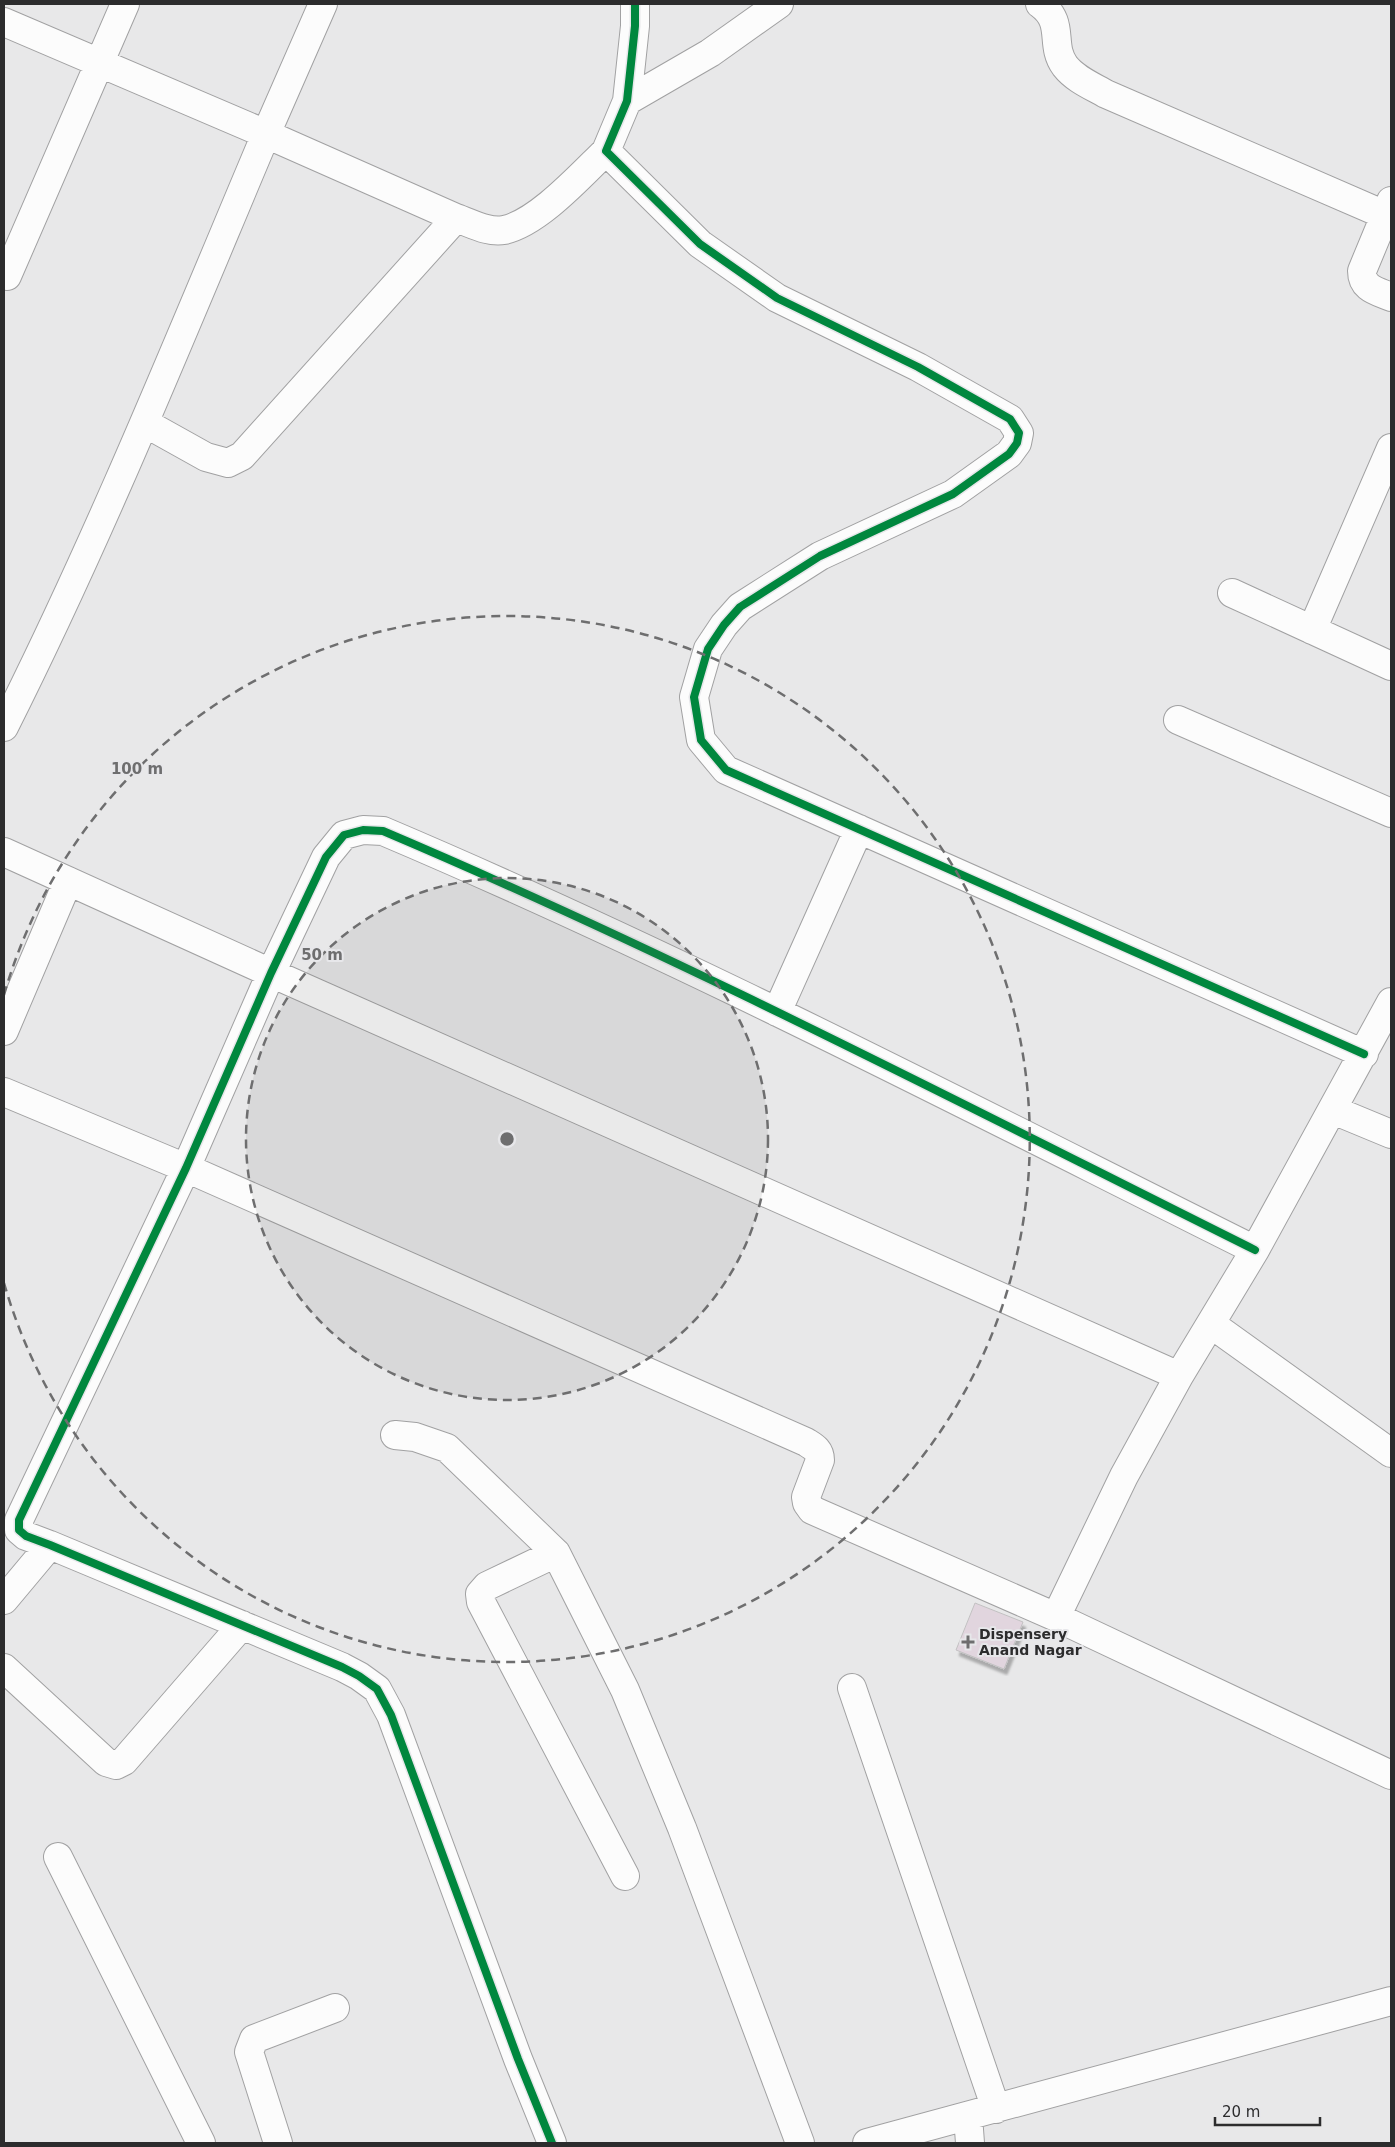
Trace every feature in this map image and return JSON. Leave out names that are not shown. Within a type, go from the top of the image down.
[{"type":"street","points":[[8,276],[125,4]]},
{"type":"street","points":[[4,727],[145,423],[266,134],[323,4]]},
{"type":"street","points":[[4,22],[456,218],[488,230],[503,230],[518,225],[555,201],[606,152],[628,101],[636,26],[635,4]]},
{"type":"street","points":[[628,101],[710,54],[780,4]]},
{"type":"street","points":[[1040,4],[1049,10],[1054,20],[1059,54],[1064,65],[1074,76],[1106,94],[1388,208],[1362,271],[1362,279],[1366,286],[1391,297]]},
{"type":"street","points":[[606,152],[700,244],[777,298],[918,367],[1010,418],[1019,433],[1017,443],[1009,454],[953,494],[820,556],[740,607],[724,625],[708,649],[694,696],[700,740],[726,770],[1364,1054]]},
{"type":"street","points":[[145,423],[206,457],[228,463],[242,456],[456,218]]},
{"type":"street","points":[[1312,630],[1391,448]]},
{"type":"street","points":[[1232,593],[1391,666]]},
{"type":"street","points":[[1178,720],[1391,813]]},
{"type":"street","points":[[777,1012],[859,829]]},
{"type":"street","points":[[552,2143],[518,2058],[391,1715],[377,1689],[360,1676],[342,1667],[26,1536],[19,1530],[19,1520],[186,1168],[271,973],[326,857],[344,836],[363,830],[383,831],[500,883],[777,1012],[1255,1250]]},
{"type":"street","points":[[4,852],[271,973],[1179,1376]]},
{"type":"street","points":[[4,1031],[68,881]]},
{"type":"street","points":[[1056,1617],[1124,1476],[1179,1376],[1255,1250],[1391,1002]]},
{"type":"street","points":[[4,1092],[186,1168],[806,1442],[817,1449],[820,1454],[820,1460],[806,1497],[807,1503],[812,1510],[1056,1617],[1391,1775]]},
{"type":"street","points":[[1333,1110],[1391,1134]]},
{"type":"street","points":[[1211,1324],[1391,1453]]},
{"type":"street","points":[[395,1435],[415,1437],[447,1448],[556,1552],[625,1690],[682,1828],[800,2143]]},
{"type":"street","points":[[4,1600],[50,1545]]},
{"type":"street","points":[[556,1552],[487,1586],[480,1594],[482,1602],[625,1876]]},
{"type":"street","points":[[4,1668],[106,1762],[116,1765],[124,1761],[242,1625]]},
{"type":"street","points":[[852,1688],[996,2109]]},
{"type":"street","points":[[58,1857],[201,2143]]},
{"type":"street","points":[[868,2143],[1391,2001]]},
{"type":"street","points":[[278,2143],[250,2052],[254,2039],[335,2008]]},
{"type":"street","points":[[968,2116],[970,2143]]},
{"type":"building","points":[[975,1603],[1023,1622],[1004,1669],[956,1650]]},
{"type":"cycle path","points":[[635,4],[635,26],[627,101],[606,151],[700,244],[777,298],[918,367],[1010,419],[1019,433],[1017,443],[1009,454],[953,494],[820,556],[740,607],[724,625],[708,649],[694,697],[701,740],[726,770],[1364,1054]]},
{"type":"cycle path","points":[[552,2143],[518,2059],[391,1715],[377,1689],[342,1667],[26,1536],[19,1530],[19,1520],[186,1168],[271,973],[326,857],[344,835],[363,830],[383,831],[494,879],[713,981],[930,1087],[1255,1250]]},
{"type":"place","name":"Dispensery Anand Nagar","points":[[968,1642]]}]
